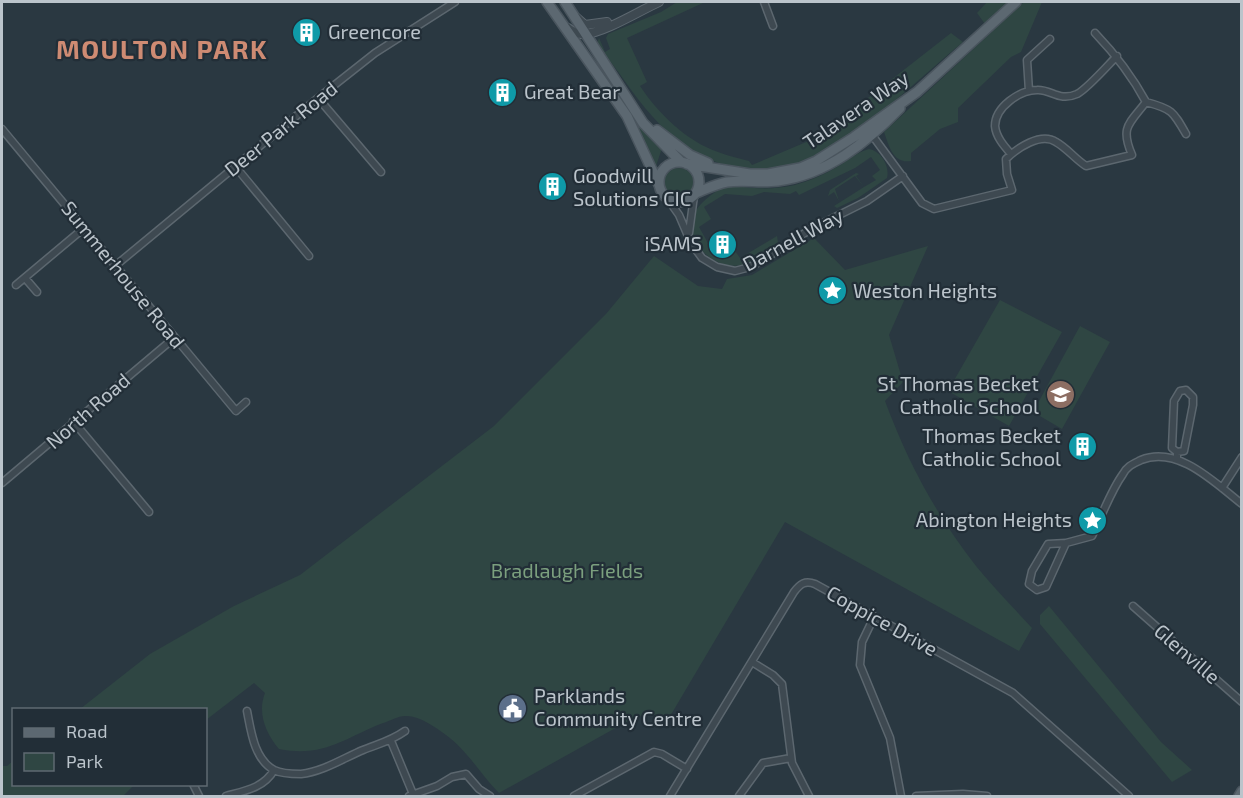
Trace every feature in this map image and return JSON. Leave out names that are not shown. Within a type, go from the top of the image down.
[{"type":"main road","points":[[547,2],[627,116],[667,198],[678,202],[725,183],[779,181],[811,173],[831,164],[872,135],[917,92]]},
{"type":"main road","points":[[565,2],[643,123],[698,176],[698,187],[695,194]]},
{"type":"main road","name":"Talavera Way","points":[[684,163],[750,174],[768,174],[800,168],[836,149],[917,92],[1016,2]]},
{"type":"main road","points":[[633,108],[690,155],[730,171]]},
{"type":"main road","points":[[659,185],[661,173],[665,168],[675,163],[684,163]]},
{"type":"main road","points":[[1239,796],[1242,791]]},
{"type":"street","name":"Deer Park Road","points":[[115,266],[375,53],[453,2]]},
{"type":"street","points":[[563,24],[583,33],[659,2]]},
{"type":"street","points":[[764,2],[773,27]]},
{"type":"street","points":[[573,14],[585,25],[629,16]]},
{"type":"street","points":[[578,47],[576,40],[598,24]]},
{"type":"street","points":[[1095,33],[1117,56],[1146,102],[1167,108],[1175,115],[1186,135]]},
{"type":"street","points":[[1029,90],[1027,60],[1050,39]]},
{"type":"street","points":[[1011,154],[998,137],[995,125],[998,113],[1014,98],[1029,90],[1041,89],[1061,98],[1077,94],[1117,56]]},
{"type":"street","points":[[318,98],[381,172]]},
{"type":"street","points":[[872,135],[921,203],[934,209],[1012,190],[1007,174],[1006,159],[1017,148],[1039,140],[1054,140],[1086,166],[1132,155],[1126,140],[1126,128],[1146,102]]},
{"type":"street","name":"Summerhouse Road","points":[[2,129],[236,411],[246,402]]},
{"type":"street","points":[[2,144],[9,137]]},
{"type":"street","points":[[235,166],[309,256]]},
{"type":"street","name":"Darnell Way","points":[[667,198],[679,215],[697,253],[710,264],[725,270],[743,270],[763,261],[820,224],[867,201],[903,176]]},
{"type":"street","points":[[689,236],[695,194]]},
{"type":"street","points":[[16,285],[84,228]]},
{"type":"street","points":[[25,278],[37,292]]},
{"type":"street","name":"North Road","points":[[2,483],[174,338]]},
{"type":"street","points":[[1066,543],[1046,587],[1037,590],[1029,584],[1032,571],[1048,544],[1066,543],[1092,536],[1123,474],[1130,465],[1156,456],[1177,456],[1184,451],[1193,405],[1193,397],[1186,390],[1180,392],[1174,401],[1172,448],[1177,456],[1242,504]]},
{"type":"street","points":[[73,422],[149,512]]},
{"type":"street","points":[[1222,488],[1242,457]]},
{"type":"street","name":"Coppice Drive","points":[[670,796],[794,592],[805,583],[815,584],[1013,693],[1129,796]]},
{"type":"street","name":"Glenville","points":[[1133,606],[1242,702]]},
{"type":"street","points":[[874,617],[862,642],[860,665],[890,738],[901,796]]},
{"type":"street","points":[[752,662],[773,675],[782,684],[791,758],[794,769],[809,796]]},
{"type":"street","points":[[247,711],[255,745],[263,760],[274,770],[301,774],[391,741],[405,731]]},
{"type":"street","points":[[391,741],[411,795],[437,786],[458,774],[466,774],[490,796]]},
{"type":"street","points":[[574,796],[654,752],[662,754],[687,769]]},
{"type":"street","points":[[739,796],[763,763],[791,758]]},
{"type":"street","points":[[226,796],[259,786],[270,778],[274,770]]},
{"type":"street","points":[[916,796],[963,794],[987,796]]},
{"type":"green space","points":[[677,2],[705,2],[627,38],[647,82],[640,86],[664,116],[695,141],[726,155],[749,161],[752,165],[818,137],[951,33],[963,42],[866,124],[824,152],[792,167],[754,170],[710,160],[675,138],[645,108],[597,44],[599,38],[605,52],[610,49],[606,38],[608,34],[661,12]]},
{"type":"green space","points":[[987,2],[1010,2],[985,24],[977,13]]},
{"type":"green space","points":[[1024,2],[1042,2],[1021,52],[1011,57],[958,108],[958,122],[940,129],[911,153],[911,161],[900,160],[896,157],[884,132]]},
{"type":"green space","points":[[641,124],[662,148],[655,169],[637,127]]},
{"type":"green space","points":[[869,149],[884,160],[888,173],[887,178],[858,198],[837,208],[834,206],[876,180],[872,176],[880,170],[871,157],[855,168],[799,195],[796,191],[790,194],[764,192],[752,196],[725,194],[704,207],[711,219],[699,227],[708,243],[712,241],[721,255],[733,248],[740,258],[777,236],[778,243],[757,259],[743,265],[717,262],[707,255],[693,236],[692,224],[695,213],[705,200],[720,189],[730,186],[780,188],[795,185],[827,172],[856,154]]},
{"type":"green space","points":[[679,168],[690,172],[694,183],[690,194],[679,198],[668,194],[664,183],[668,172]]},
{"type":"green space","points":[[856,173],[859,174],[856,176],[864,187],[855,176],[835,189],[839,201],[834,192],[828,196],[830,190]]},
{"type":"green space","name":"Bradlaugh Fields","points":[[814,238],[845,270],[928,246],[889,335],[903,382],[885,401],[903,445],[935,507],[983,574],[1032,628],[1019,651],[785,522],[669,718],[651,715],[637,716],[499,793],[454,741],[416,717],[402,716],[321,749],[295,751],[279,749],[270,737],[262,716],[265,693],[254,683],[207,719],[207,708],[81,708],[150,654],[234,606],[300,575],[494,426],[606,314],[654,256],[698,286],[722,289],[727,279],[752,275]]},
{"type":"green space","points":[[1000,300],[1062,332],[1009,426],[948,391]]},
{"type":"green space","points":[[1080,326],[1110,342],[1062,429],[1033,412]]},
{"type":"green space","points":[[1049,606],[1161,742],[1192,770],[1172,782],[1040,624],[1040,615]]},
{"type":"green space","points":[[12,762],[12,786],[133,786],[123,796],[2,796],[2,766],[7,766]]},
{"type":"place","name":"Greencore","points":[[307,32]]},
{"type":"place","name":"Great Bear","points":[[503,92]]},
{"type":"place","name":"Goodwill Solutions CIC","points":[[552,187]]},
{"type":"place","name":"iSAMS","points":[[723,244]]},
{"type":"place","name":"Weston Heights","points":[[832,291]]},
{"type":"place","name":"St Thomas Becket Catholic School","points":[[1060,395]]},
{"type":"place","name":"Thomas Becket Catholic School","points":[[1082,447]]},
{"type":"place","name":"Abington Heights","points":[[1093,520]]},
{"type":"place","name":"Parklands Community Centre","points":[[513,708]]},
{"type":"district","name":"MOULTON PARK","points":[[162,50]]}]
